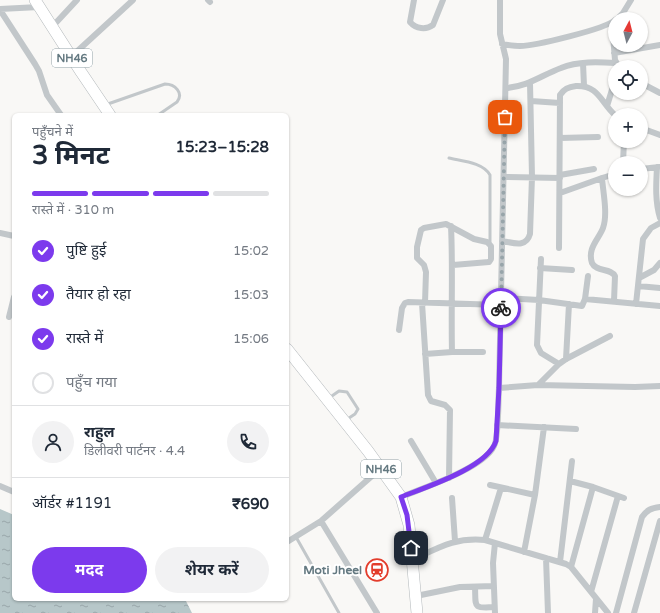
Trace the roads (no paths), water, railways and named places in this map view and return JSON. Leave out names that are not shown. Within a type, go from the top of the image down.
[{"type":"highway","name":"NH46","points":[[37,4],[109,113]]},
{"type":"highway","name":"NH46","points":[[289,352],[345,421],[401,497],[409,525],[417,613]]},
{"type":"street","points":[[52,28],[77,0]]},
{"type":"street","points":[[72,56],[133,0]]},
{"type":"street","points":[[414,0],[410,22],[417,27],[425,29],[433,25],[443,0]]},
{"type":"street","points":[[401,497],[449,478],[476,464],[491,452],[496,441],[499,388],[506,88],[506,59],[500,34],[500,0]]},
{"type":"street","points":[[624,12],[631,0]]},
{"type":"street","points":[[37,4],[0,9],[35,64],[47,95],[60,113]]},
{"type":"street","points":[[502,44],[520,46],[533,45],[586,31],[608,23]]},
{"type":"street","points":[[616,60],[614,53],[660,44]]},
{"type":"street","points":[[506,88],[520,87],[561,68],[583,63],[608,64]]},
{"type":"street","points":[[583,63],[584,86]]},
{"type":"street","points":[[502,242],[526,242],[530,234],[532,177],[530,83]]},
{"type":"street","points":[[559,248],[560,96],[563,91],[572,86],[584,86],[594,91],[602,98],[607,106]]},
{"type":"street","points":[[648,87],[660,93]]},
{"type":"street","points":[[607,106],[609,100]]},
{"type":"street","points":[[531,101],[560,103]]},
{"type":"street","points":[[648,131],[660,135]]},
{"type":"street","points":[[560,138],[598,137]]},
{"type":"street","points":[[648,168],[658,167],[656,205],[660,218]]},
{"type":"street","points":[[504,177],[560,177],[594,169]]},
{"type":"street","points":[[560,193],[608,176]]},
{"type":"street","points":[[602,178],[605,219],[602,230],[594,243],[592,259],[595,266],[611,272],[616,276],[614,301]]},
{"type":"street","points":[[636,304],[643,239],[651,228],[660,223]]},
{"type":"street","points":[[449,478],[450,410],[445,405],[434,403],[429,399],[425,354],[424,303],[426,272],[424,265],[417,258],[420,232],[424,228],[443,224],[451,226],[490,246],[502,248]]},
{"type":"street","points":[[451,226],[453,265],[451,304],[452,352]]},
{"type":"street","points":[[0,233],[12,236]]},
{"type":"street","points":[[453,265],[489,262],[491,259],[490,246]]},
{"type":"street","points":[[541,259],[537,345],[542,353],[559,364]]},
{"type":"street","points":[[639,278],[654,270],[660,263]]},
{"type":"street","points":[[540,268],[572,270]]},
{"type":"street","points":[[399,330],[403,305],[408,302],[451,304],[539,300],[582,306],[585,299],[588,276]]},
{"type":"street","points":[[638,286],[660,288]]},
{"type":"street","points":[[585,299],[660,306]]},
{"type":"street","points":[[566,359],[569,304]]},
{"type":"street","points":[[9,317],[12,305]]},
{"type":"street","points":[[538,385],[566,359],[610,336]]},
{"type":"street","points":[[425,354],[483,352]]},
{"type":"street","points":[[499,388],[538,385],[635,387],[660,386]]},
{"type":"street","points":[[497,425],[576,429]]},
{"type":"street","points":[[524,552],[535,495],[544,428]]},
{"type":"street","points":[[411,441],[436,483]]},
{"type":"street","points":[[560,562],[572,462]]},
{"type":"street","points":[[289,540],[320,521],[381,468]]},
{"type":"street","points":[[570,481],[621,497],[591,592]]},
{"type":"street","points":[[490,485],[535,495]]},
{"type":"street","points":[[0,486],[12,491]]},
{"type":"street","points":[[571,567],[593,487]]},
{"type":"street","points":[[485,540],[501,488]]},
{"type":"street","points":[[452,498],[455,541]]},
{"type":"street","points":[[616,613],[642,517],[646,511],[660,507]]},
{"type":"street","points":[[634,613],[660,520]]},
{"type":"street","points":[[320,521],[377,613]]},
{"type":"street","points":[[412,560],[455,541],[476,539],[485,540],[560,562],[571,567],[608,613]]},
{"type":"street","points":[[475,587],[478,607],[494,610],[493,563],[495,543]]},
{"type":"street","points":[[546,558],[548,613]]},
{"type":"street","points":[[416,596],[460,587],[494,586]]},
{"type":"street","points":[[595,613],[596,599]]},
{"type":"lane","points":[[104,105],[166,84],[171,84],[179,92],[180,99],[178,102],[161,113]]},
{"type":"lane","points":[[448,158],[479,166],[488,170],[490,175],[490,246]]},
{"type":"lane","points":[[327,400],[339,391],[347,392],[358,409],[355,414],[345,421]]},
{"type":"lane","points":[[296,537],[339,613]]},
{"type":"water","points":[[0,509],[12,514],[12,601],[186,601],[192,613],[0,613]]},
{"type":"place","name":"Moti Jheel","points":[[377,570]]}]
